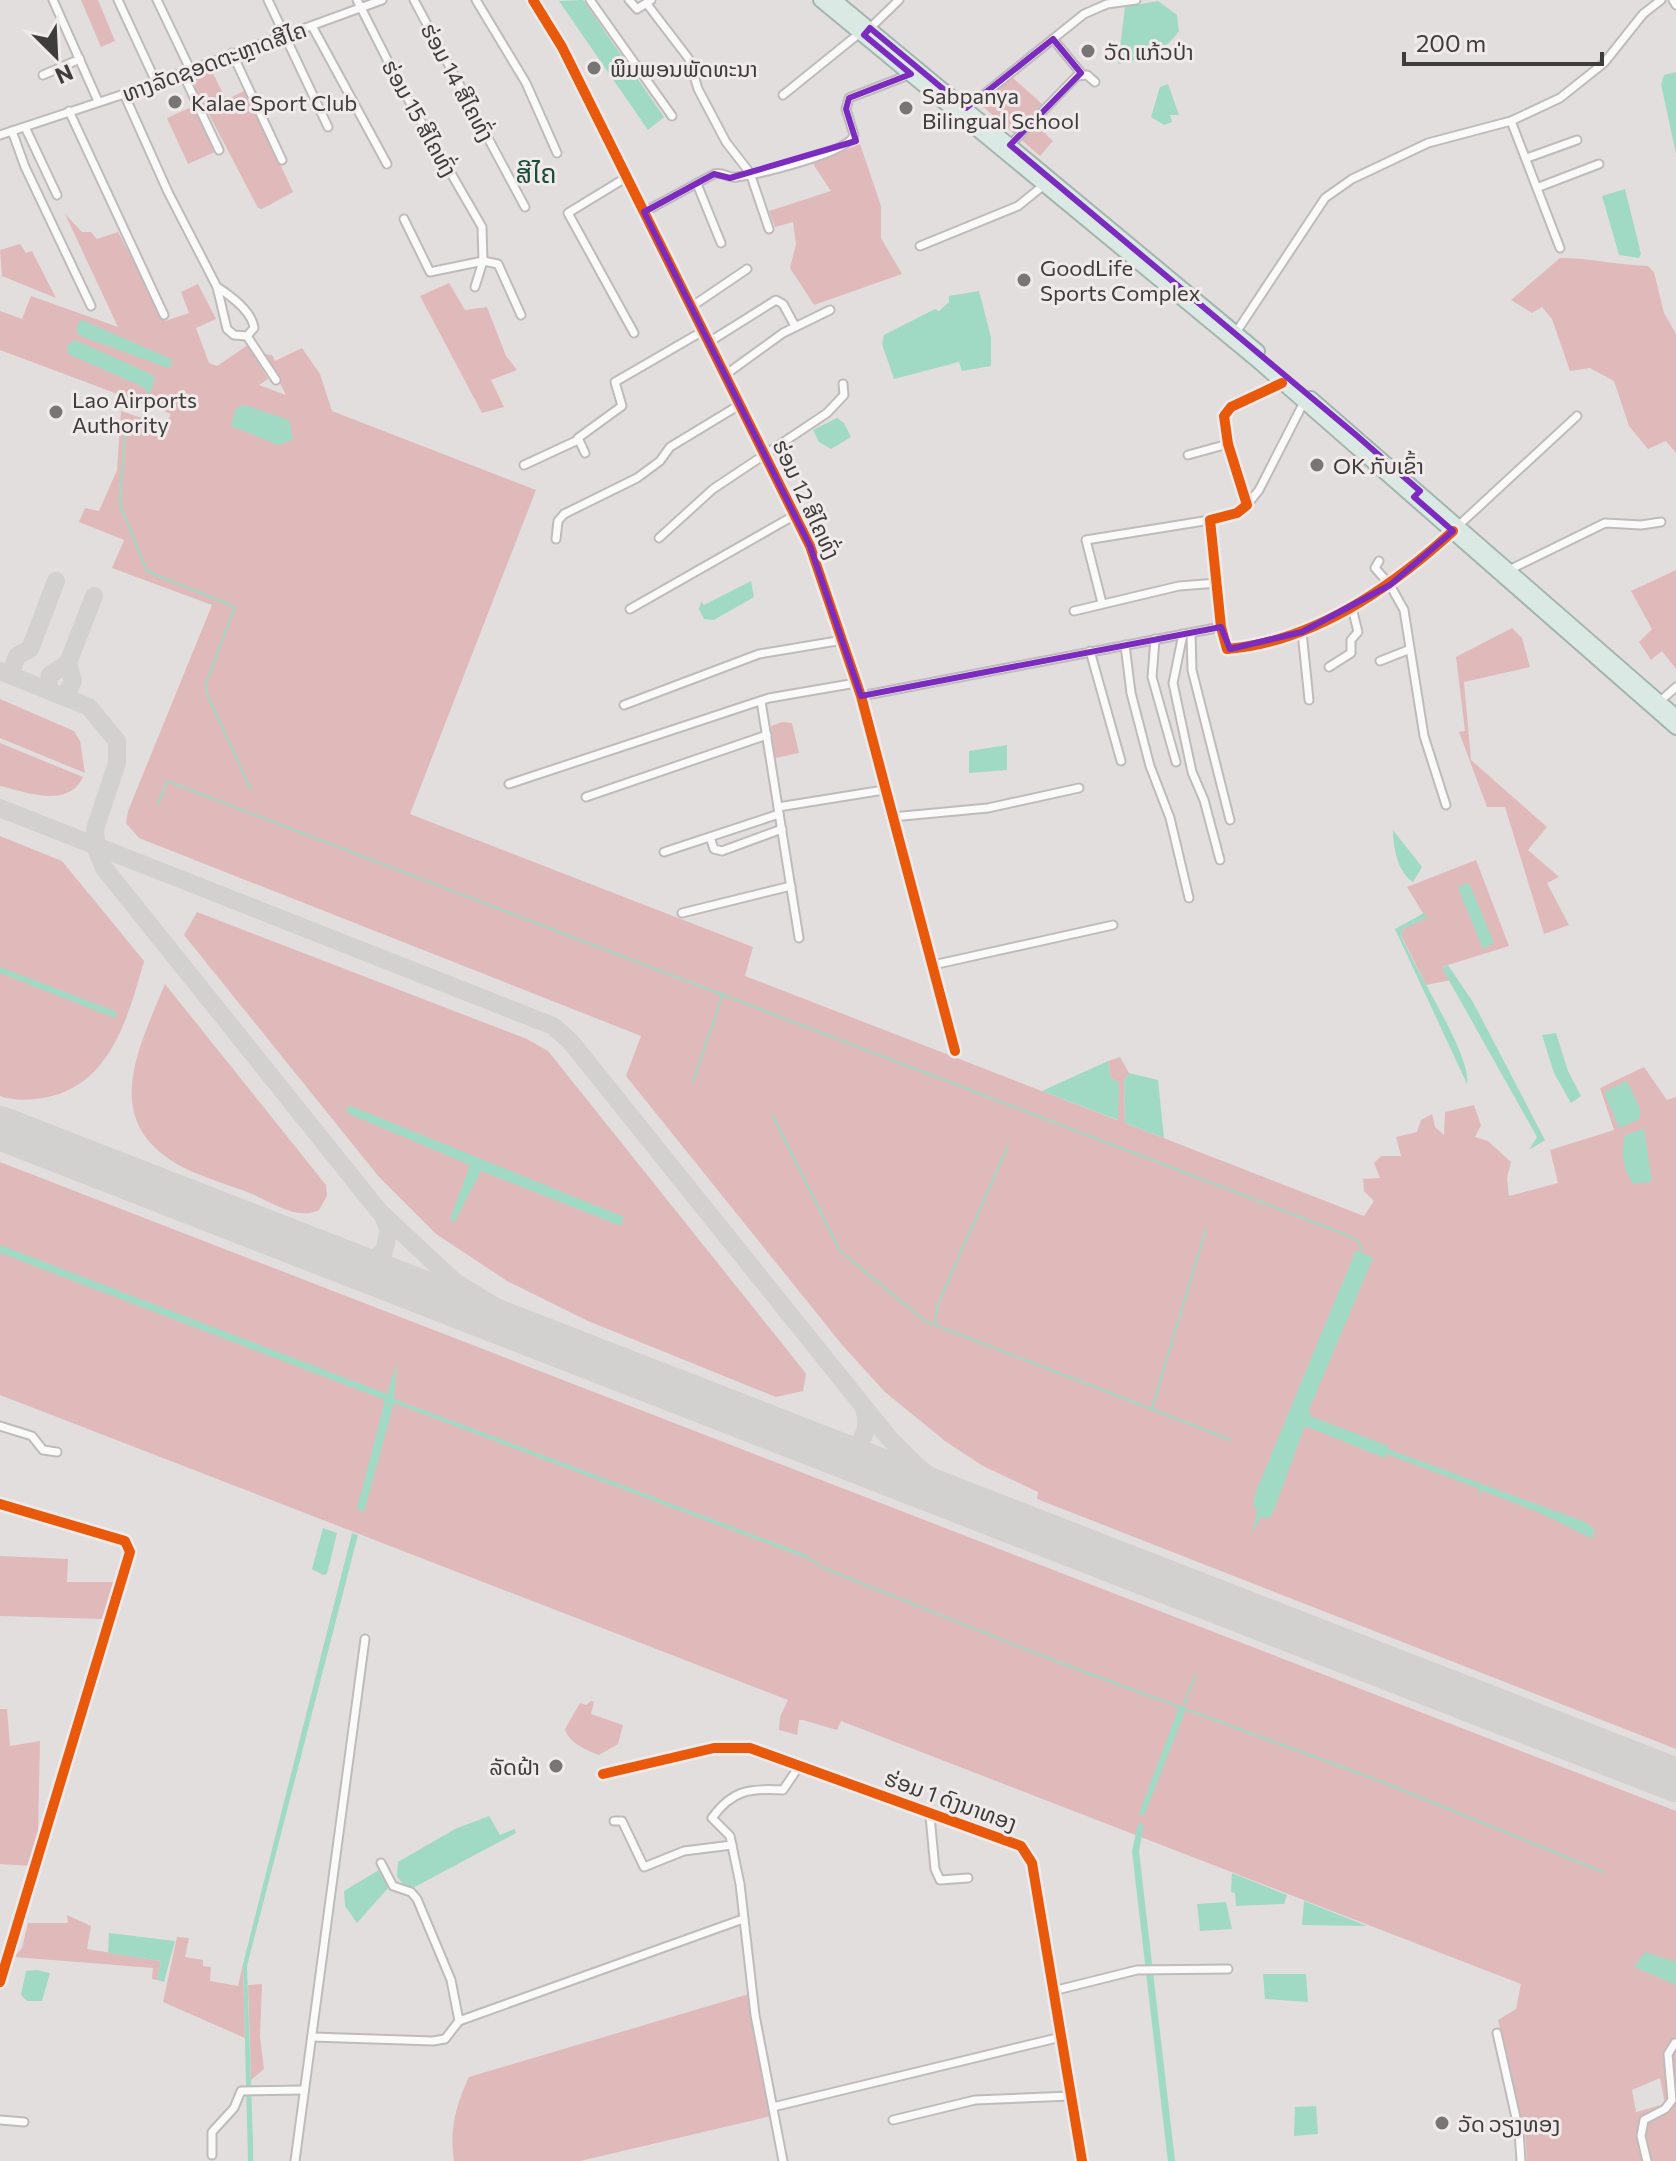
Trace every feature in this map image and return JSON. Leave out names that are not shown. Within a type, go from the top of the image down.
[{"type":"highway","points":[[820,0],[967,108],[1456,528],[1676,728]]},
{"type":"highway","points":[[835,0],[911,74],[1233,336],[1304,402],[1417,494]]},
{"type":"highway","points":[[1456,528],[1509,570],[1676,716]]},
{"type":"street","points":[[53,0],[98,101]]},
{"type":"street","points":[[118,0],[156,82]]},
{"type":"street","points":[[157,0],[219,150]]},
{"type":"street","points":[[268,0],[328,127]]},
{"type":"street","name":"ທາງລັດຊອດຕະຫຼາດສີໄຄ","points":[[0,135],[312,26],[359,4],[382,0]]},
{"type":"street","name":"ຮ່ອມ 14 ສີໄຄທົ່ງ","points":[[414,0],[525,207]]},
{"type":"street","points":[[476,0],[526,83],[557,153]]},
{"type":"street","name":"ຮ່ອມ 12 ສີໄຄທົ່ງ","points":[[533,0],[562,47],[810,546],[861,696],[955,1051]]},
{"type":"street","points":[[590,0],[672,116]]},
{"type":"street","points":[[629,0],[637,9],[649,2],[689,59],[698,89],[726,142],[750,173],[769,229]]},
{"type":"street","points":[[783,95],[865,32],[899,0]]},
{"type":"street","points":[[967,108],[1084,14],[1107,4],[1136,0]]},
{"type":"street","points":[[1643,14],[1644,0]]},
{"type":"street","points":[[1233,336],[1325,198],[1352,179],[1402,154],[1540,109],[1585,80],[1622,43],[1643,14],[1661,0]]},
{"type":"street","points":[[1673,0],[1676,5]]},
{"type":"street","name":"ຮ່ອມ 15 ສີໄຄທົ່ງ","points":[[359,4],[400,85],[482,227],[483,261]]},
{"type":"street","points":[[312,26],[387,164]]},
{"type":"street","points":[[1053,39],[1081,73],[1095,82]]},
{"type":"street","points":[[232,53],[282,160]]},
{"type":"street","points":[[43,75],[80,59]]},
{"type":"street","points":[[1010,145],[1081,73]]},
{"type":"street","points":[[644,212],[721,172],[733,178],[826,154],[849,143],[854,135],[846,109],[849,98],[911,74]]},
{"type":"street","points":[[124,94],[174,205],[217,287],[217,300],[230,334],[247,336],[276,380]]},
{"type":"street","points":[[69,111],[164,315]]},
{"type":"street","points":[[1506,122],[1527,158],[1560,248]]},
{"type":"street","points":[[25,127],[57,195]]},
{"type":"street","points":[[12,131],[25,167],[91,306]]},
{"type":"street","points":[[1527,158],[1577,140]]},
{"type":"street","points":[[1539,187],[1599,164]]},
{"type":"street","points":[[627,177],[568,213],[634,333]]},
{"type":"street","points":[[697,184],[721,243]]},
{"type":"street","points":[[920,246],[1018,206],[1044,185]]},
{"type":"street","points":[[404,219],[430,272],[483,261],[500,266],[521,315]]},
{"type":"street","points":[[475,287],[483,261]]},
{"type":"street","points":[[691,307],[747,269]]},
{"type":"street","points":[[217,287],[231,296],[253,320],[254,328],[247,336]]},
{"type":"street","points":[[709,342],[776,300],[783,304],[795,326]]},
{"type":"street","points":[[725,375],[795,326],[830,310]]},
{"type":"street","points":[[524,465],[578,440],[622,406],[615,382],[703,331]]},
{"type":"street","points":[[1247,505],[1228,444],[1224,416],[1231,407],[1282,383]]},
{"type":"street","points":[[659,538],[713,489],[765,457],[834,407],[844,395],[843,384]]},
{"type":"street","points":[[1102,603],[1086,540],[1237,513],[1259,490],[1304,402]]},
{"type":"street","points":[[556,539],[558,521],[564,514],[637,478],[660,461],[665,450],[741,404]]},
{"type":"street","points":[[1210,520],[1221,627],[1226,647],[1230,649],[1302,632],[1390,585],[1577,416]]},
{"type":"street","points":[[578,440],[585,453]]},
{"type":"street","points":[[1188,455],[1228,444]]},
{"type":"street","points":[[630,609],[795,515]]},
{"type":"street","points":[[1509,570],[1605,523],[1641,525],[1661,522]]},
{"type":"street","points":[[1379,561],[1375,568],[1390,585],[1406,616],[1408,650],[1424,736],[1446,805]]},
{"type":"street","points":[[1074,611],[1179,586],[1218,583]]},
{"type":"street","points":[[1329,667],[1351,653],[1351,640],[1358,632],[1352,608]]},
{"type":"street","points":[[861,696],[1221,627]]},
{"type":"street","points":[[1302,632],[1309,700]]},
{"type":"street","points":[[1187,633],[1192,670],[1230,820]]},
{"type":"street","points":[[1187,633],[1173,683],[1192,772],[1204,800],[1220,860]]},
{"type":"street","points":[[1155,639],[1152,677],[1176,762]]},
{"type":"street","points":[[624,705],[759,654],[843,640]]},
{"type":"street","points":[[1125,645],[1131,693],[1150,766],[1170,818],[1189,898]]},
{"type":"street","points":[[1380,661],[1408,650]]},
{"type":"street","points":[[1090,651],[1121,761]]},
{"type":"street","points":[[509,784],[761,701],[856,683]]},
{"type":"street","points":[[1659,702],[1676,687]]},
{"type":"street","points":[[761,701],[799,938]]},
{"type":"street","points":[[586,797],[767,735]]},
{"type":"street","points":[[892,817],[1027,802],[1079,788]]},
{"type":"street","points":[[664,852],[779,810],[884,790]]},
{"type":"street","points":[[710,837],[714,849],[722,851],[782,829]]},
{"type":"street","points":[[682,913],[791,886]]},
{"type":"street","points":[[933,965],[1113,925]]},
{"type":"street","points":[[0,1426],[32,1436],[43,1450],[57,1452]]},
{"type":"street","points":[[0,1504],[117,1538],[125,1541],[130,1552],[0,1982]]},
{"type":"street","points":[[295,2161],[365,1639]]},
{"type":"street","name":"ຮ່ອມ 1 ດົງນາທອງ","points":[[603,1774],[727,1747],[750,1748],[930,1816],[1021,1846],[1029,1854],[1082,2161]]},
{"type":"street","points":[[783,2161],[755,2015],[732,1845],[730,1836],[712,1818],[726,1799],[751,1788],[783,1790],[800,1765]]},
{"type":"street","points":[[930,1816],[935,1869],[940,1880],[968,1878]]},
{"type":"street","points":[[614,1821],[622,1821],[644,1867],[684,1851],[732,1845]]},
{"type":"street","points":[[381,1863],[393,1886],[411,1892],[417,1899],[451,1980],[459,2021]]},
{"type":"street","points":[[312,2037],[445,2039],[459,2021],[743,1919]]},
{"type":"street","points":[[1053,1991],[1145,1969],[1228,1969]]},
{"type":"street","points":[[1497,2033],[1519,2131],[1521,2161]]},
{"type":"street","points":[[773,2107],[1061,2037]]},
{"type":"street","points":[[1647,2161],[1641,2136],[1644,2120],[1665,2109],[1672,2100],[1668,2054],[1675,2043]]},
{"type":"street","points":[[212,2155],[212,2132],[234,2108],[241,2091],[304,2090]]},
{"type":"street","points":[[893,2120],[975,2100],[1071,2096]]},
{"type":"street","points":[[0,2120],[24,2122]]},
{"type":"highlighted area","points":[[870,28],[966,108],[1053,39],[1081,73],[1010,145],[1356,435],[1420,491],[1414,497],[1453,531],[1390,585],[1302,632],[1230,649],[1221,627],[861,696],[810,546],[644,212],[714,174],[730,178],[856,141],[846,109],[849,98],[911,74],[864,35]]},
{"type":"shaded area","points":[[81,0],[98,0],[115,41],[101,47]]},
{"type":"shaded area","points":[[583,0],[664,117],[648,130],[559,1]]},
{"type":"shaded area","points":[[1158,1],[1177,15],[1179,31],[1153,53],[1118,64],[1125,7]]},
{"type":"shaded area","points":[[210,67],[226,100],[246,90],[293,192],[262,209],[258,208],[189,76]]},
{"type":"shaded area","points":[[1676,72],[1676,154],[1661,84],[1664,75]]},
{"type":"shaded area","points":[[1012,77],[1042,104],[1028,118],[1053,141],[1040,156],[980,104]]},
{"type":"shaded area","points":[[1168,84],[1179,115],[1170,115],[1172,122],[1164,125],[1151,117],[1160,87]]},
{"type":"shaded area","points":[[196,105],[217,151],[188,164],[167,118]]},
{"type":"shaded area","points":[[860,144],[881,206],[881,238],[902,274],[814,305],[790,268],[796,244],[793,222],[775,227],[769,211],[831,191],[813,164]]},
{"type":"shaded area","points":[[1625,189],[1641,254],[1639,258],[1619,255],[1602,196]]},
{"type":"shaded area","points":[[65,214],[82,232],[91,232],[97,239],[118,232],[165,321],[189,313],[181,292],[198,284],[216,319],[196,328],[209,363],[217,366],[248,345],[268,379],[259,385],[286,395],[265,354],[272,355],[275,361],[302,348],[320,374],[332,411],[536,490],[410,814],[753,947],[745,976],[1117,1120],[1119,1083],[1111,1078],[1108,1061],[1120,1057],[1129,1073],[1124,1080],[1125,1123],[1364,1216],[1374,1201],[1364,1191],[1363,1179],[1380,1178],[1374,1163],[1381,1156],[1401,1156],[1396,1137],[1417,1132],[1421,1120],[1432,1114],[1435,1127],[1444,1135],[1445,1112],[1474,1105],[1481,1125],[1475,1137],[1488,1141],[1511,1162],[1507,1178],[1509,1196],[1558,1183],[1550,1150],[1614,1130],[1600,1088],[1644,1067],[1667,1100],[1676,1097],[1676,1749],[1037,1499],[1038,1492],[983,1466],[945,1441],[885,1392],[843,1346],[626,1076],[641,1036],[139,838],[126,823],[128,811],[212,605],[112,568],[124,540],[79,522],[85,508],[99,511],[117,470],[121,411],[165,426],[171,414],[0,350],[0,311],[22,319],[31,296],[118,327]]},
{"type":"shaded area","points":[[20,244],[26,253],[32,251],[56,298],[2,276],[0,250]]},
{"type":"shaded area","points":[[1560,258],[1648,266],[1654,272],[1664,313],[1676,334],[1676,453],[1666,441],[1648,449],[1629,426],[1614,381],[1590,368],[1570,371],[1552,319],[1542,307],[1532,313],[1511,300]]},
{"type":"shaded area","points":[[449,283],[465,310],[487,307],[506,356],[517,370],[491,380],[504,407],[482,413],[420,296]]},
{"type":"shaded area","points":[[979,291],[991,337],[991,366],[962,371],[959,362],[894,379],[882,344],[884,335],[935,309],[939,311],[949,302],[949,296]]},
{"type":"shaded area","points":[[82,320],[171,359],[172,365],[168,368],[78,335],[76,326]]},
{"type":"shaded area","points":[[75,340],[149,373],[155,378],[150,395],[143,387],[68,354],[67,346]]},
{"type":"shaded area","points":[[244,405],[289,420],[293,440],[278,445],[231,426],[236,408]]},
{"type":"shaded area","points":[[837,418],[844,423],[851,437],[831,449],[819,442],[813,430]]},
{"type":"shaded area","points":[[1676,570],[1676,669],[1662,651],[1651,660],[1639,642],[1652,629],[1631,591]]},
{"type":"shaded area","points":[[751,581],[754,597],[714,620],[704,619],[699,609],[701,602],[704,605]]},
{"type":"shaded area","points":[[1512,628],[1522,638],[1530,667],[1464,682],[1471,760],[1547,827],[1528,850],[1559,877],[1547,883],[1569,925],[1544,934],[1505,807],[1487,807],[1459,732],[1465,731],[1456,657]]},
{"type":"shaded area","points":[[0,699],[74,731],[80,741],[85,773],[0,738]]},
{"type":"shaded area","points":[[782,722],[792,723],[799,753],[775,758],[771,726]]},
{"type":"shaded area","points":[[0,743],[83,777],[76,787],[57,795],[46,796],[0,786]]},
{"type":"shaded area","points":[[1007,745],[1007,770],[969,773],[969,751]]},
{"type":"shaded area","points":[[1393,830],[1422,867],[1413,882],[1397,859]]},
{"type":"shaded area","points":[[0,836],[62,861],[144,961],[123,1026],[100,1065],[85,1080],[66,1091],[43,1098],[21,1100],[0,1096]]},
{"type":"shaded area","points":[[1476,860],[1509,946],[1443,967],[1451,980],[1426,985],[1401,935],[1403,929],[1426,918],[1407,887]]},
{"type":"shaded area","points":[[1469,883],[1494,943],[1483,949],[1459,890],[1459,886]]},
{"type":"shaded area","points":[[197,912],[527,1039],[548,1051],[806,1374],[803,1391],[776,1397],[588,1321],[507,1281],[436,1234],[379,1177],[184,935]]},
{"type":"shaded area","points":[[1424,913],[1427,918],[1403,929],[1401,935],[1461,1054],[1467,1084],[1395,929]]},
{"type":"shaded area","points":[[1448,965],[1473,1002],[1545,1140],[1529,1150],[1537,1137],[1442,968]]},
{"type":"shaded area","points":[[0,967],[117,1012],[115,1018],[0,973]]},
{"type":"shaded area","points":[[165,984],[326,1185],[327,1196],[319,1210],[293,1212],[193,1172],[163,1155],[144,1135],[134,1113],[132,1089],[135,1064]]},
{"type":"shaded area","points":[[1556,1033],[1568,1071],[1581,1096],[1571,1103],[1554,1073],[1542,1035]]},
{"type":"shaded area","points":[[1108,1061],[1111,1078],[1119,1083],[1118,1120],[1042,1091]]},
{"type":"shaded area","points":[[1129,1073],[1158,1080],[1164,1138],[1125,1123],[1124,1080]]},
{"type":"shaded area","points":[[1627,1081],[1640,1109],[1640,1119],[1619,1128],[1604,1092]]},
{"type":"shaded area","points":[[348,1105],[624,1217],[621,1226],[481,1171],[454,1223],[450,1219],[470,1165],[347,1113]]},
{"type":"shaded area","points":[[1644,1129],[1652,1182],[1633,1184],[1623,1160],[1623,1142],[1625,1135]]},
{"type":"shaded area","points":[[0,1162],[1676,1811],[1676,2161],[1527,2161],[1525,2133],[1498,2020],[1516,2009],[1521,1984],[841,1721],[837,1730],[799,1720],[797,1735],[779,1730],[780,1717],[788,1700],[0,1395]],"holes":[[[1660,2078],[1665,2104],[1636,2112],[1632,2090]]]},
{"type":"shaded area","points":[[0,1245],[387,1394],[397,1364],[394,1399],[807,1555],[806,1558],[394,1403],[364,1512],[357,1509],[385,1400],[0,1253]]},
{"type":"shaded area","points":[[1356,1250],[1373,1258],[1309,1410],[1310,1416],[1388,1446],[1388,1449],[1585,1522],[1594,1529],[1593,1539],[1540,1513],[1483,1491],[1477,1498],[1480,1489],[1387,1454],[1384,1458],[1305,1426],[1273,1513],[1268,1519],[1261,1517],[1251,1535],[1257,1513],[1253,1502],[1257,1489]]},
{"type":"shaded area","points":[[323,1528],[337,1533],[327,1574],[323,1575],[312,1569]]},
{"type":"shaded area","points":[[352,1533],[358,1535],[247,1966],[253,2142],[253,2161],[248,2161],[243,1964]]},
{"type":"shaded area","points":[[0,1556],[68,1559],[67,1582],[114,1582],[103,1619],[0,1616]]},
{"type":"shaded area","points":[[594,1702],[591,1714],[623,1725],[618,1744],[599,1755],[574,1742],[565,1729],[580,1703],[586,1705]]},
{"type":"shaded area","points":[[1179,1707],[1186,1709],[1144,1816],[1139,1814]]},
{"type":"shaded area","points":[[0,1709],[7,1709],[10,1746],[40,1741],[38,1832],[32,1866],[0,1864]]},
{"type":"shaded area","points":[[489,1816],[500,1835],[514,1829],[516,1833],[409,1890],[397,1877],[398,1862],[455,1829]]},
{"type":"shaded area","points":[[1138,1824],[1144,1825],[1139,1851],[1175,2161],[1168,2161],[1167,2154],[1132,1851]]},
{"type":"shaded area","points":[[379,1870],[389,1887],[357,1923],[345,1906],[344,1891]]},
{"type":"shaded area","points":[[1232,1873],[1287,1895],[1284,1904],[1236,1906],[1235,1893],[1231,1892]]},
{"type":"shaded area","points":[[1304,1901],[1367,1926],[1302,1925]]},
{"type":"shaded area","points":[[1226,1902],[1232,1929],[1200,1931],[1197,1904]]},
{"type":"shaded area","points":[[67,1915],[91,1926],[87,1949],[161,1961],[157,1980],[152,1979],[153,1968],[14,1957],[22,1948],[28,1923],[68,1923]]},
{"type":"shaded area","points":[[109,1933],[175,1941],[164,1982],[157,1980],[161,1961],[108,1953]]},
{"type":"shaded area","points":[[177,1937],[189,1938],[185,1957],[203,1960],[203,1966],[211,1967],[210,1981],[238,1986],[243,1964],[245,2038],[163,2002]]},
{"type":"shaded area","points":[[1645,1952],[1676,1962],[1676,1985],[1634,1967]]},
{"type":"shaded area","points":[[26,1971],[50,1973],[42,2001],[27,2001],[21,1995]]},
{"type":"shaded area","points":[[1263,1974],[1306,1974],[1308,2002],[1265,1999]]},
{"type":"shaded area","points":[[262,1984],[260,2037],[264,2069],[251,2080],[248,1985]]},
{"type":"shaded area","points":[[749,1994],[771,2116],[580,2161],[454,2161],[452,2138],[455,2118],[469,2077]]},
{"type":"shaded area","points":[[1316,2106],[1318,2134],[1294,2136],[1295,2107]]},
{"type":"waterway","points":[[144,414],[135,428],[125,433],[120,505],[147,571],[235,607],[206,683],[207,694],[251,790]]},
{"type":"waterway","points":[[158,804],[167,781],[1347,1235],[1358,1241],[1362,1250]]},
{"type":"waterway","points":[[693,1082],[723,993]]},
{"type":"waterway","points":[[772,1114],[840,1251],[925,1321],[1231,1440]]},
{"type":"waterway","points":[[935,1323],[938,1304],[1008,1146]]},
{"type":"waterway","points":[[1152,1408],[1206,1229]]},
{"type":"waterway","points":[[807,1557],[826,1569],[1058,1662],[1380,1781],[1603,1872]]},
{"type":"waterway","points":[[1183,1707],[1196,1674]]},
{"type":"taxiway","points":[[10,675],[17,656],[30,649],[56,581]]},
{"type":"taxiway","points":[[47,690],[50,675],[68,663],[94,596]]},
{"type":"taxiway","points":[[65,697],[73,681],[68,663]]},
{"type":"taxiway","points":[[0,671],[89,707],[117,741],[117,763],[95,829],[97,851],[104,868],[379,1211],[455,1282],[560,1346]]},
{"type":"taxiway","points":[[0,808],[553,1026],[570,1041],[889,1438],[959,1501]]},
{"type":"taxiway","points":[[346,1263],[368,1263],[384,1251],[389,1230],[383,1216]]},
{"type":"taxiway","points":[[828,1450],[847,1450],[860,1441],[866,1427],[864,1408]]},
{"type":"runway","points":[[0,1128],[1676,1780]]},
{"type":"cycle path","points":[[533,0],[562,47],[810,546],[861,696],[955,1051]]},
{"type":"cycle path","points":[[1282,383],[1231,407],[1224,416],[1228,444],[1247,505],[1237,513],[1210,520],[1221,627],[1227,649],[1290,636],[1349,609],[1404,572],[1453,531]]},
{"type":"cycle path","points":[[0,1504],[125,1541],[130,1552],[0,1982]]},
{"type":"cycle path","points":[[603,1774],[714,1748],[750,1748],[1021,1846],[1032,1863],[1082,2161]]},
{"type":"place","name":"ວັດ ແກ້ວປ່າ","points":[[1088,51]]},
{"type":"place","name":"ພິມພອນພັດທະນາ","points":[[594,68]]},
{"type":"place","name":"Kalae Sport Club","points":[[175,102]]},
{"type":"place","name":"Sabpanya Bilingual School","points":[[906,108]]},
{"type":"place","name":"GoodLife Sports Complex","points":[[1024,280]]},
{"type":"place","name":"Lao Airports Authority","points":[[56,412]]},
{"type":"place","name":"OK ກັບເຂົ້າ","points":[[1317,465]]},
{"type":"place","name":"ລັດຝ້າ","points":[[556,1766]]},
{"type":"place","name":"ວັດ ວຽງທອງ","points":[[1442,2123]]},
{"type":"district","name":"ສີໄຄ","points":[[536,172]]}]
